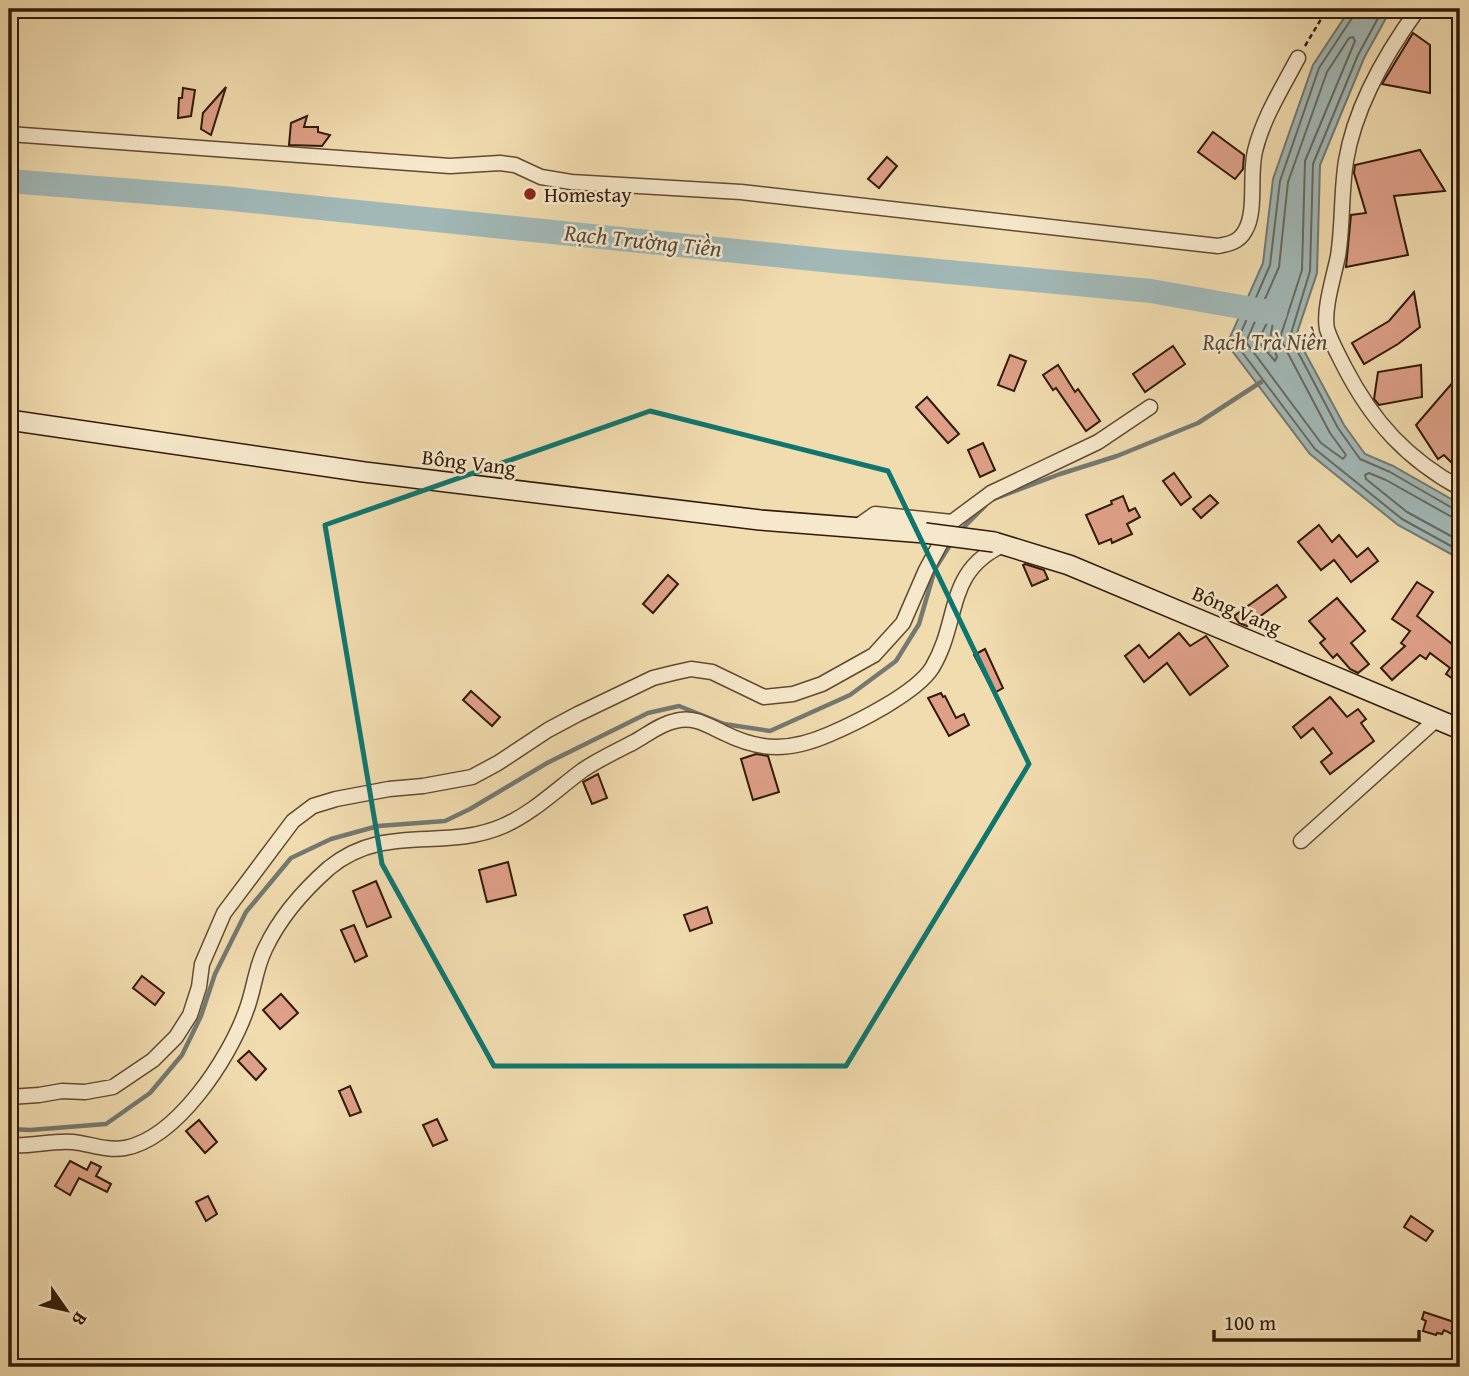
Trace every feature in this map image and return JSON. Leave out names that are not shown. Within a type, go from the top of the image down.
[{"type":"street","points":[[1418,9],[1389,51],[1352,135],[1346,163],[1338,254],[1327,328],[1353,384],[1375,418],[1400,446],[1431,472],[1460,488]]},
{"type":"street","points":[[9,134],[450,166],[500,163],[514,165],[541,177],[571,182],[741,192],[1218,246],[1232,244],[1244,234],[1250,218],[1252,174],[1260,133],[1298,58]]},
{"type":"street","points":[[9,1097],[62,1091],[85,1092],[113,1087],[153,1060],[176,1037],[190,1015],[199,987],[202,964],[224,912],[293,821],[313,806],[388,789],[472,777],[578,714],[653,678],[673,673],[691,669],[712,672],[764,696],[793,694],[822,684],[874,654],[903,623],[926,570],[953,522],[991,493],[1098,442],[1150,407]]},
{"type":"street","name":"Bông Vang","points":[[9,420],[377,474],[760,520],[858,526],[1000,543],[1069,565],[1460,729]]},
{"type":"street","points":[[858,526],[875,514],[953,522]]},
{"type":"street","points":[[9,1145],[27,1147],[67,1142],[112,1149],[128,1147],[147,1140],[180,1114],[205,1086],[236,1037],[248,1008],[264,950],[281,922],[302,895],[331,867],[365,848],[395,839],[451,839],[478,835],[505,825],[532,809],[584,769],[657,728],[675,721],[706,722],[745,741],[778,748],[803,745],[862,719],[914,687],[931,670],[969,571],[1000,543]]},
{"type":"street","points":[[1301,841],[1438,718]]},
{"type":"path","points":[[1298,58],[1327,9]]},
{"type":"highlighted area","points":[[650,411],[888,471],[1029,764],[846,1066],[494,1066],[382,864],[325,525]]},
{"type":"water","name":"Rạch Trà Niền","points":[[1350,9],[1391,9],[1364,58],[1320,165],[1317,273],[1296,336],[1344,425],[1365,454],[1393,466],[1460,504],[1460,559],[1398,525],[1310,454],[1227,344],[1263,263],[1273,179],[1313,65]]},
{"type":"building","points":[[1413,33],[1430,45],[1430,93],[1382,84]]},
{"type":"building","points":[[226,87],[211,135],[201,129],[203,113]]},
{"type":"building","points":[[183,88],[195,90],[191,116],[178,118],[179,98],[182,98]]},
{"type":"building","points":[[307,116],[304,127],[318,127],[318,132],[330,135],[322,146],[289,145],[291,123]]},
{"type":"building","points":[[1213,132],[1244,155],[1243,169],[1235,179],[1198,152]]},
{"type":"building","points":[[1420,150],[1445,191],[1394,196],[1408,255],[1346,267],[1351,215],[1366,213],[1354,173],[1355,165]]},
{"type":"building","points":[[887,157],[897,166],[879,188],[868,179]]},
{"type":"building","points":[[1414,292],[1420,327],[1364,364],[1352,343],[1389,321]]},
{"type":"building","points":[[1173,346],[1185,364],[1145,392],[1133,374]]},
{"type":"building","points":[[1010,355],[1026,361],[1014,391],[998,385]]},
{"type":"building","points":[[1058,365],[1075,392],[1078,389],[1100,421],[1086,431],[1056,388],[1053,390],[1043,375]]},
{"type":"building","points":[[1421,365],[1422,397],[1379,405],[1374,399],[1378,372]]},
{"type":"building","points":[[1460,374],[1460,471],[1444,455],[1438,459],[1416,425]]},
{"type":"building","points":[[927,397],[959,434],[948,443],[916,407]]},
{"type":"building","points":[[983,443],[995,470],[980,477],[968,450]]},
{"type":"building","points":[[1174,473],[1191,497],[1181,505],[1163,481]]},
{"type":"building","points":[[1210,495],[1218,503],[1201,518],[1193,509]]},
{"type":"building","points":[[1123,496],[1129,511],[1135,508],[1140,517],[1127,524],[1132,534],[1112,543],[1111,539],[1099,544],[1086,515]]},
{"type":"building","points":[[1319,525],[1332,542],[1339,535],[1357,557],[1368,548],[1378,561],[1351,582],[1334,560],[1321,570],[1298,542]]},
{"type":"building","points":[[1023,565],[1044,570],[1048,579],[1032,586]]},
{"type":"building","points":[[668,575],[678,584],[653,613],[643,604]]},
{"type":"building","points":[[1417,582],[1433,592],[1417,616],[1452,644],[1460,633],[1460,676],[1456,681],[1446,674],[1450,668],[1430,653],[1426,659],[1420,655],[1392,680],[1381,668],[1405,646],[1401,643],[1410,631],[1392,619]]},
{"type":"building","points":[[1277,585],[1286,597],[1247,626],[1239,623],[1234,616]]},
{"type":"building","points":[[1337,598],[1365,631],[1351,643],[1369,664],[1358,673],[1350,669],[1337,654],[1333,658],[1320,643],[1325,639],[1309,621]]},
{"type":"building","points":[[1179,633],[1190,646],[1206,636],[1228,666],[1190,695],[1167,663],[1144,682],[1125,656],[1139,645],[1149,658]]},
{"type":"building","points":[[985,649],[1003,688],[994,693],[974,655]]},
{"type":"building","points":[[471,691],[500,717],[492,726],[463,700]]},
{"type":"building","points":[[941,693],[956,718],[964,714],[969,725],[949,736],[928,698]]},
{"type":"building","points":[[1330,697],[1347,717],[1358,709],[1366,719],[1361,723],[1374,741],[1330,774],[1321,762],[1332,753],[1313,728],[1301,738],[1293,727]]},
{"type":"building","points":[[756,754],[768,756],[779,792],[753,800],[741,759]]},
{"type":"building","points":[[598,774],[607,798],[592,804],[583,782]]},
{"type":"building","points":[[508,862],[516,895],[487,902],[479,870]]},
{"type":"building","points":[[376,881],[391,917],[367,927],[353,891]]},
{"type":"building","points":[[707,907],[712,923],[690,931],[684,915]]},
{"type":"building","points":[[354,925],[367,956],[355,962],[341,930]]},
{"type":"building","points":[[142,976],[164,993],[155,1005],[133,988]]},
{"type":"building","points":[[281,994],[298,1013],[280,1029],[263,1010]]},
{"type":"building","points":[[249,1051],[266,1069],[256,1080],[238,1061]]},
{"type":"building","points":[[350,1086],[361,1112],[350,1116],[339,1091]]},
{"type":"building","points":[[437,1119],[447,1140],[433,1146],[423,1125]]},
{"type":"building","points":[[199,1120],[217,1142],[205,1153],[186,1131]]},
{"type":"building","points":[[70,1161],[87,1170],[91,1162],[101,1167],[96,1176],[111,1184],[107,1192],[79,1178],[70,1195],[55,1186]]},
{"type":"building","points":[[208,1196],[217,1214],[206,1221],[196,1202]]},
{"type":"building","points":[[1411,1216],[1433,1231],[1426,1241],[1404,1227]]},
{"type":"building","points":[[1424,1312],[1460,1324],[1460,1338],[1444,1330],[1442,1334],[1436,1335],[1423,1331],[1426,1321],[1422,1319]]},
{"type":"waterway","name":"Rạch Trường Tiền","points":[[9,181],[223,198],[1151,291],[1275,313]]},
{"type":"waterway","points":[[991,500],[1117,456],[1198,423],[1261,382]]},
{"type":"waterway","points":[[959,532],[985,506]]},
{"type":"waterway","points":[[9,1129],[106,1124],[150,1093],[182,1055],[201,1016],[215,974],[246,912],[291,858],[331,839],[378,826],[445,821],[547,763],[648,713],[679,706],[724,724],[770,731],[850,695],[896,661],[919,624],[935,569],[952,542]]},
{"type":"place","name":"Homestay","points":[[530,194]]}]
